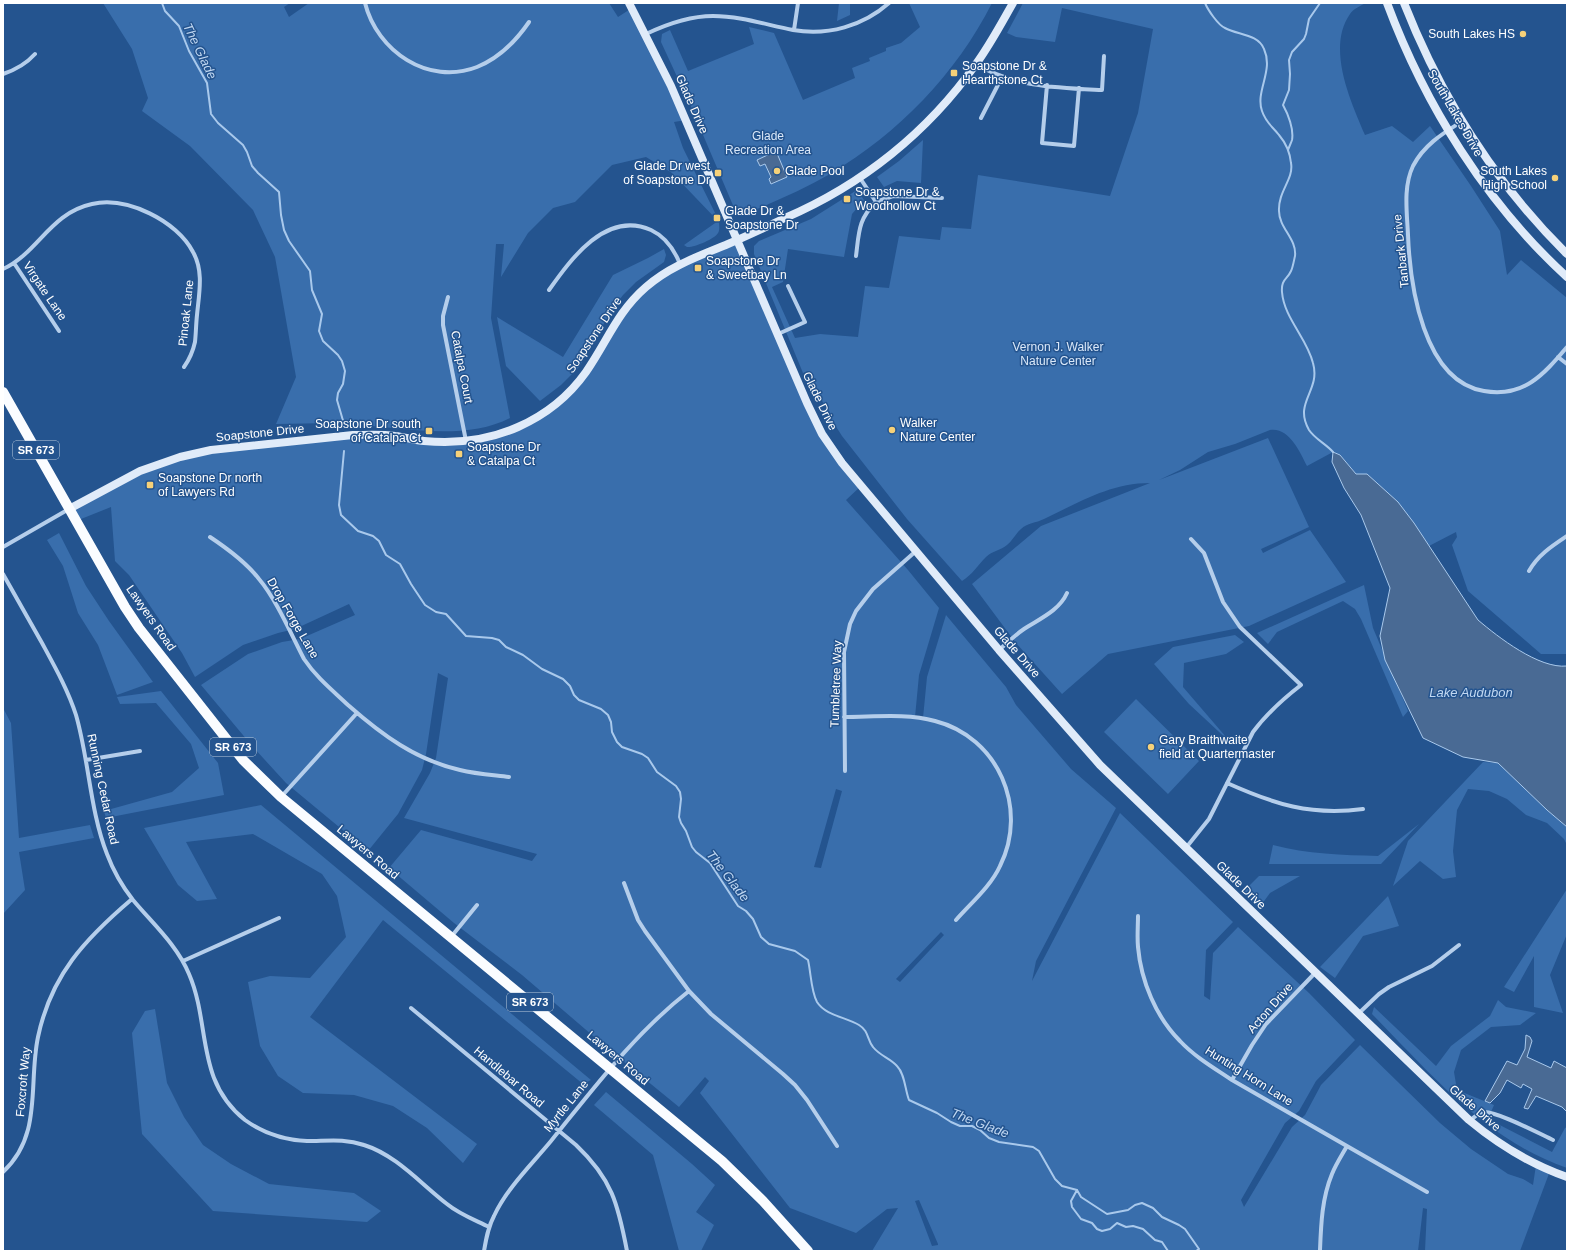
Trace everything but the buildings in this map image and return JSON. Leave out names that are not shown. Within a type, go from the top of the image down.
[{"type":"main road","name":"Lawyers Road","points":[[3,392],[125,607],[139,628],[243,760],[281,797],[728,1166],[763,1200],[808,1251]]},
{"type":"street","points":[[365,3],[371,23],[377,33],[392,50],[414,64],[438,71],[464,70],[487,62],[511,44],[530,22]]},
{"type":"street","name":"Glade Drive","points":[[629,3],[671,86],[807,404],[822,434],[842,463],[999,650],[1100,765],[1470,1122],[1486,1135],[1516,1155],[1536,1165],[1567,1177]]},
{"type":"street","points":[[794,30],[798,3]]},
{"type":"street","points":[[646,34],[666,24],[681,20],[711,16],[724,16],[794,30],[823,32],[853,25],[878,13],[890,3]]},
{"type":"street","name":"Soapstone Drive","points":[[3,547],[69,508],[146,468],[167,460],[211,450],[353,435],[378,434],[424,441],[466,441],[491,436],[514,429],[535,418],[558,402],[569,392],[587,371],[614,324],[633,299],[654,280],[680,264],[737,240],[818,202],[860,178],[882,162],[919,130],[948,99],[977,64],[1013,3]]},
{"type":"street","name":"South Lakes Drive","points":[[1387,3],[1411,60],[1448,130],[1476,172],[1510,218],[1567,277]]},
{"type":"street","name":"South Lakes Drive","points":[[1404,3],[1428,59],[1461,122],[1507,186],[1542,228],[1567,254]]},
{"type":"street","points":[[3,74],[13,71],[23,65],[35,54]]},
{"type":"street","points":[[977,64],[986,70],[1016,81],[1102,90],[1104,56]]},
{"type":"street","points":[[982,118],[1002,76]]},
{"type":"street","points":[[1048,85],[1042,143],[1074,146],[1079,88]]},
{"type":"street","name":"Tanbark Drive","points":[[1461,122],[1436,138],[1419,155],[1413,167],[1407,189],[1409,259],[1412,281],[1420,314],[1436,356],[1446,370],[1459,381],[1480,391],[1500,392],[1511,391],[1533,382],[1542,376],[1567,347]]},
{"type":"street","points":[[860,178],[876,202]]},
{"type":"street","points":[[856,256],[864,216],[876,202],[893,196],[942,198]]},
{"type":"street","name":"Pinoak Lane","points":[[3,269],[14,263],[60,219],[81,207],[106,202],[120,202],[132,205],[158,218],[189,244],[198,263],[200,274],[195,342],[184,367]]},
{"type":"street","points":[[549,290],[564,268],[581,250],[600,235],[618,227],[636,226],[656,233],[671,246],[680,264]]},
{"type":"street","name":"Virgate Lane","points":[[14,263],[59,331]]},
{"type":"street","points":[[778,334],[805,322],[788,286]]},
{"type":"street","name":"Catalpa Court","points":[[448,297],[443,316],[443,325],[466,441]]},
{"type":"street","points":[[1558,357],[1567,364]]},
{"type":"street","points":[[1529,571],[1541,554],[1567,536]]},
{"type":"street","name":"Drop Forge Lane","points":[[210,537],[237,557],[259,579],[268,591],[310,667],[320,679],[388,738],[404,749],[421,757],[458,770],[509,777]]},
{"type":"street","points":[[1186,849],[1209,819],[1253,732],[1261,720],[1271,709],[1301,685],[1272,656],[1251,639],[1235,621],[1223,602],[1204,553],[1191,539]]},
{"type":"street","name":"Tumbletree Way","points":[[845,772],[844,652],[850,624],[856,611],[873,589],[916,551]]},
{"type":"street","name":"Running Cedar Road","points":[[3,574],[69,695],[77,720],[101,836],[114,870],[132,899],[169,940],[183,961],[190,975],[195,993],[209,1067],[220,1091],[235,1111],[256,1127],[280,1137],[307,1141],[350,1141],[378,1150],[396,1162],[448,1205],[489,1227]]},
{"type":"street","points":[[999,650],[1023,630],[1054,610],[1067,593]]},
{"type":"street","points":[[281,797],[357,712]]},
{"type":"street","points":[[844,717],[916,717],[952,726],[973,739],[987,754],[999,771],[1009,797],[1011,810],[1010,838],[996,875],[956,920]]},
{"type":"street","points":[[86,760],[140,751]]},
{"type":"street","points":[[1227,783],[1257,796],[1295,808],[1332,811],[1363,809]]},
{"type":"street","points":[[624,883],[638,920],[689,991],[711,1014],[783,1074],[795,1086],[807,1100],[838,1146]]},
{"type":"street","name":"Foxcroft Way","points":[[3,1172],[16,1158],[28,1131],[33,1103],[35,1056],[41,1024],[50,1000],[68,966],[80,948],[99,928],[132,899]]},
{"type":"street","points":[[450,937],[477,905]]},
{"type":"street","name":"Hunting Horn Lane","points":[[1138,916],[1137,946],[1140,964],[1148,988],[1163,1019],[1181,1043],[1206,1063],[1232,1080],[1427,1192]]},
{"type":"street","points":[[183,961],[279,918]]},
{"type":"street","points":[[1358,1014],[1378,994],[1432,966],[1459,944]]},
{"type":"street","name":"Acton Drive","points":[[1232,1080],[1252,1044],[1266,1024],[1315,973]]},
{"type":"street","name":"Myrtle Lane","points":[[484,1251],[489,1227],[499,1207],[512,1188],[643,1030],[689,991]]},
{"type":"street","name":"Handlebar Road","points":[[411,1008],[587,1156],[606,1182],[618,1207],[627,1251]]},
{"type":"street","points":[[1470,1122],[1474,1116],[1483,1112],[1490,1113],[1510,1120],[1553,1140]]},
{"type":"street","points":[[1320,1250],[1321,1219],[1327,1188],[1334,1169],[1347,1146]]},
{"type":"green space","points":[[103,3],[290,3],[284,7],[289,17],[309,3],[609,3],[618,17],[632,8],[686,120],[674,122],[683,148],[719,221],[719,232],[704,243],[687,247],[684,245],[718,221],[672,173],[646,157],[612,165],[575,202],[553,208],[528,233],[501,277],[504,244],[496,244],[491,318],[510,418],[490,426],[469,430],[446,431],[422,431],[331,423],[276,424],[296,377],[275,257],[253,210],[190,146],[142,111],[148,98],[132,49]]},
{"type":"green space","points":[[839,3],[850,3],[850,15],[837,21]]},
{"type":"green space","name":"Glade Recreation Area","points":[[909,3],[992,3],[978,29],[943,77],[902,121],[879,140],[830,174],[800,190],[748,213],[740,213],[735,210],[692,109],[661,42],[662,34],[670,30],[688,71],[754,44],[749,27],[774,33],[803,100],[855,78],[852,68],[870,61],[869,58],[886,51],[886,48],[901,43],[920,27]]},
{"type":"green space","name":"Vernon J. Walker Nature Center","points":[[1023,3],[1365,3],[1351,12],[1343,28],[1340,43],[1343,75],[1353,107],[1365,135],[1392,126],[1413,142],[1430,126],[1500,231],[1507,275],[1521,260],[1567,298],[1567,654],[1541,654],[1468,591],[1452,545],[1457,537],[1456,532],[1429,546],[1398,502],[1356,474],[1340,455],[1333,452],[1307,466],[1301,454],[1288,436],[1277,430],[1270,430],[1235,444],[1208,452],[1180,470],[1159,480],[1268,438],[1309,527],[1261,549],[1263,553],[1310,530],[1346,582],[1249,626],[1108,654],[1062,694],[1016,643],[972,584],[1041,526],[1150,483],[1121,486],[1108,490],[1041,520],[1026,525],[1007,545],[986,557],[966,579],[962,581],[907,519],[842,436],[828,414],[809,371],[803,373],[754,254],[754,246],[759,241],[811,219],[857,190],[864,200],[852,214],[844,257],[788,249],[783,282],[772,287],[795,338],[820,334],[858,337],[865,286],[889,288],[899,236],[940,240],[942,227],[971,229],[978,175],[1110,196],[1138,113],[1153,29],[1062,8],[1055,42],[1016,37],[1007,33]]},
{"type":"green space","points":[[923,140],[921,183],[897,181],[884,187],[877,177],[899,161]]},
{"type":"green space","points":[[737,240],[807,403],[861,486],[846,500],[908,570],[939,608],[919,675],[915,717],[923,718],[927,677],[946,615],[1006,687],[1016,705],[1071,769],[1116,808],[1036,961],[1032,981],[1120,813],[1233,922],[1206,950],[1204,996],[1210,1000],[1213,953],[1238,927],[1309,993],[1355,1040],[1316,1081],[1299,1111],[1285,1123],[1241,1200],[1244,1207],[1292,1127],[1305,1115],[1321,1085],[1360,1045],[1440,1123],[1471,1149],[1508,1174],[1523,1179],[1533,1185],[1536,1165],[1550,1171],[1520,1251],[1425,1251],[1427,1209],[1423,1208],[1418,1251],[872,1251],[898,1208],[887,1209],[856,1233],[790,1208],[700,1093],[709,1081],[705,1077],[679,1107],[522,975],[454,923],[389,868],[421,830],[532,861],[537,854],[404,818],[430,773],[436,758],[448,678],[438,673],[426,754],[422,770],[398,814],[368,851],[286,783],[253,747],[201,685],[248,654],[282,642],[300,639],[355,615],[349,604],[295,629],[243,645],[195,677],[182,653],[129,575],[115,561],[111,507],[76,521],[69,509],[122,480],[180,457],[336,436],[452,442],[510,431],[569,392],[611,329],[654,281]],"holes":[[[836,789],[842,791],[821,868],[814,867]],[[941,932],[944,935],[900,982],[896,979]],[[919,1200],[938,1245],[932,1246],[915,1201]]]},
{"type":"green space","points":[[664,249],[666,255],[664,262],[636,282],[623,295],[610,313],[579,367],[561,385],[540,401],[506,366],[497,317],[563,357],[613,275]]},
{"type":"green space","points":[[59,533],[86,586],[153,682],[117,695],[98,645],[78,613],[63,566],[47,540]]},
{"type":"green space","points":[[1364,585],[1373,628],[1408,711],[1403,717],[1361,619],[1355,609],[1343,601],[1277,632],[1268,644],[1257,633]]},
{"type":"green space","points":[[1235,635],[1244,642],[1226,654],[1184,663],[1183,687],[1232,744],[1189,704],[1154,664],[1173,647]]},
{"type":"green space","points":[[161,691],[218,763],[224,795],[106,818],[104,811],[172,792],[199,768],[191,744],[156,703],[120,704],[117,697]]},
{"type":"green space","name":"Gary Braithwaite field at Quartermaster","points":[[1136,699],[1199,761],[1168,794],[1104,732]]},
{"type":"green space","points":[[3,708],[11,723],[19,838],[90,825],[94,838],[19,852],[25,890],[3,914]]},
{"type":"green space","points":[[1483,762],[1498,763],[1567,827],[1567,845],[1564,839],[1547,823],[1526,815],[1507,799],[1489,791],[1468,789],[1457,810],[1453,851],[1456,877],[1443,879],[1420,861],[1393,886],[1408,841]]},
{"type":"green space","points":[[261,805],[591,1080],[583,1084],[383,920],[310,1017],[477,1144],[463,1163],[427,1128],[393,1106],[354,1095],[303,1093],[278,1076],[260,1046],[248,982],[270,976],[310,978],[346,937],[337,896],[322,874],[253,834],[186,842],[217,899],[197,901],[178,885],[144,828]]},
{"type":"green space","points":[[1419,824],[1381,864],[1269,864],[1273,845],[1312,852],[1378,856]]},
{"type":"green space","points":[[1259,876],[1300,876],[1270,893],[1259,908],[1243,892]]},
{"type":"green space","points":[[1567,889],[1567,934],[1550,975],[1563,1013],[1534,1007],[1534,956],[1514,992],[1504,987]]},
{"type":"green space","points":[[1388,896],[1399,926],[1363,936],[1335,978],[1320,967]]},
{"type":"green space","points":[[1498,1000],[1506,1007],[1536,1013],[1520,1025],[1491,1027],[1461,1050],[1454,1072],[1457,1090],[1494,1105],[1488,1119],[1552,1152],[1565,1128],[1567,1127],[1567,1168],[1538,1156],[1511,1141],[1485,1123],[1438,1082],[1372,1014],[1374,1007],[1436,1066],[1451,1046],[1490,1016]]},
{"type":"green space","points":[[155,1009],[167,1083],[184,1117],[203,1145],[231,1164],[269,1184],[354,1193],[381,1211],[367,1222],[213,1211],[142,1134],[132,1033],[145,1011]]},
{"type":"green space","points":[[606,1092],[715,1185],[696,1212],[714,1225],[701,1251],[679,1251],[653,1155],[594,1105]]},
{"type":"water","name":"Glade Pool","points":[[776,151],[787,177],[771,184],[769,179],[771,177],[765,164],[760,166],[757,160]]},
{"type":"water","name":"Lake Audubon","points":[[1333,452],[1340,455],[1356,474],[1367,474],[1398,502],[1414,523],[1478,620],[1496,635],[1532,657],[1556,666],[1567,666],[1567,827],[1498,763],[1463,757],[1423,738],[1385,660],[1380,636],[1390,588],[1361,515],[1344,488],[1332,462]]},
{"type":"water","points":[[1526,1035],[1530,1037],[1532,1041],[1527,1057],[1551,1068],[1554,1061],[1567,1068],[1567,1112],[1562,1107],[1536,1096],[1528,1109],[1524,1108],[1532,1089],[1523,1084],[1521,1088],[1507,1080],[1500,1093],[1490,1103],[1485,1101],[1507,1061],[1517,1065],[1525,1049]]},
{"type":"waterway","name":"The Glade","points":[[162,3],[165,11],[179,26],[189,51],[207,83],[211,114],[218,123],[243,145],[252,166],[279,192],[284,230],[289,241],[310,271],[312,290],[322,314],[319,331],[323,341],[338,355],[342,361],[345,371],[343,384],[338,393],[337,400],[344,424]]},
{"type":"waterway","points":[[1205,3],[1219,24],[1230,30],[1257,40],[1264,49],[1267,65],[1260,103],[1267,121],[1285,144],[1290,155],[1291,163],[1290,174],[1281,197],[1279,211],[1282,223],[1293,244],[1295,256],[1291,271],[1282,284],[1282,292],[1287,311],[1306,345],[1313,363],[1314,381],[1305,404],[1305,420],[1311,433],[1333,452]]},
{"type":"waterway","points":[[1288,150],[1292,140],[1292,131],[1289,117],[1283,105],[1289,90],[1289,60],[1292,52],[1304,39],[1309,19],[1320,3]]},
{"type":"waterway","name":"The Glade","points":[[344,451],[339,505],[341,515],[358,531],[373,536],[379,541],[386,555],[400,564],[425,605],[436,612],[446,614],[466,636],[499,640],[506,647],[523,655],[542,669],[563,679],[570,686],[574,695],[579,700],[601,709],[608,715],[611,722],[612,732],[617,742],[622,747],[642,754],[648,758],[657,772],[676,786],[680,792],[681,799],[679,817],[692,847],[710,863],[738,906],[746,911],[753,919],[761,937],[769,944],[795,951],[808,960],[812,987],[817,1002],[821,1007],[836,1016],[854,1022],[865,1030],[873,1047],[900,1069],[909,1100],[960,1126],[972,1126],[980,1130],[989,1138],[999,1142],[1033,1147],[1039,1151],[1055,1179],[1062,1186],[1077,1190],[1081,1197],[1107,1214],[1128,1210],[1135,1205],[1142,1203],[1153,1208],[1162,1217],[1185,1229],[1199,1249],[1196,1251]]},
{"type":"waterway","name":"The Glade","points":[[1077,1190],[1071,1201],[1072,1207],[1081,1219],[1092,1223],[1097,1229],[1102,1231],[1110,1229],[1117,1223],[1126,1227],[1133,1226],[1143,1229],[1155,1240],[1162,1242],[1168,1251]]},
{"type":"place","name":"South Lakes HS","points":[[1523,34]]},
{"type":"place","name":"Soapstone Dr & Hearthstone Ct","points":[[954,73]]},
{"type":"place","name":"Glade Pool","points":[[777,171]]},
{"type":"place","name":"Glade Dr west of Soapstone Dr","points":[[718,173]]},
{"type":"place","name":"South Lakes High School","points":[[1555,178]]},
{"type":"place","name":"Soapstone Dr & Woodhollow Ct","points":[[847,199]]},
{"type":"place","name":"Glade Dr & Soapstone Dr","points":[[717,218]]},
{"type":"place","name":"Soapstone Dr & Sweetbay Ln","points":[[698,268]]},
{"type":"place","name":"Walker Nature Center","points":[[892,430]]},
{"type":"place","name":"Soapstone Dr south of Catalpa Ct","points":[[429,431]]},
{"type":"place","name":"Soapstone Dr & Catalpa Ct","points":[[459,454]]},
{"type":"place","name":"Soapstone Dr north of Lawyers Rd","points":[[150,485]]},
{"type":"place","name":"Gary Braithwaite field at Quartermaster","points":[[1151,747]]}]
